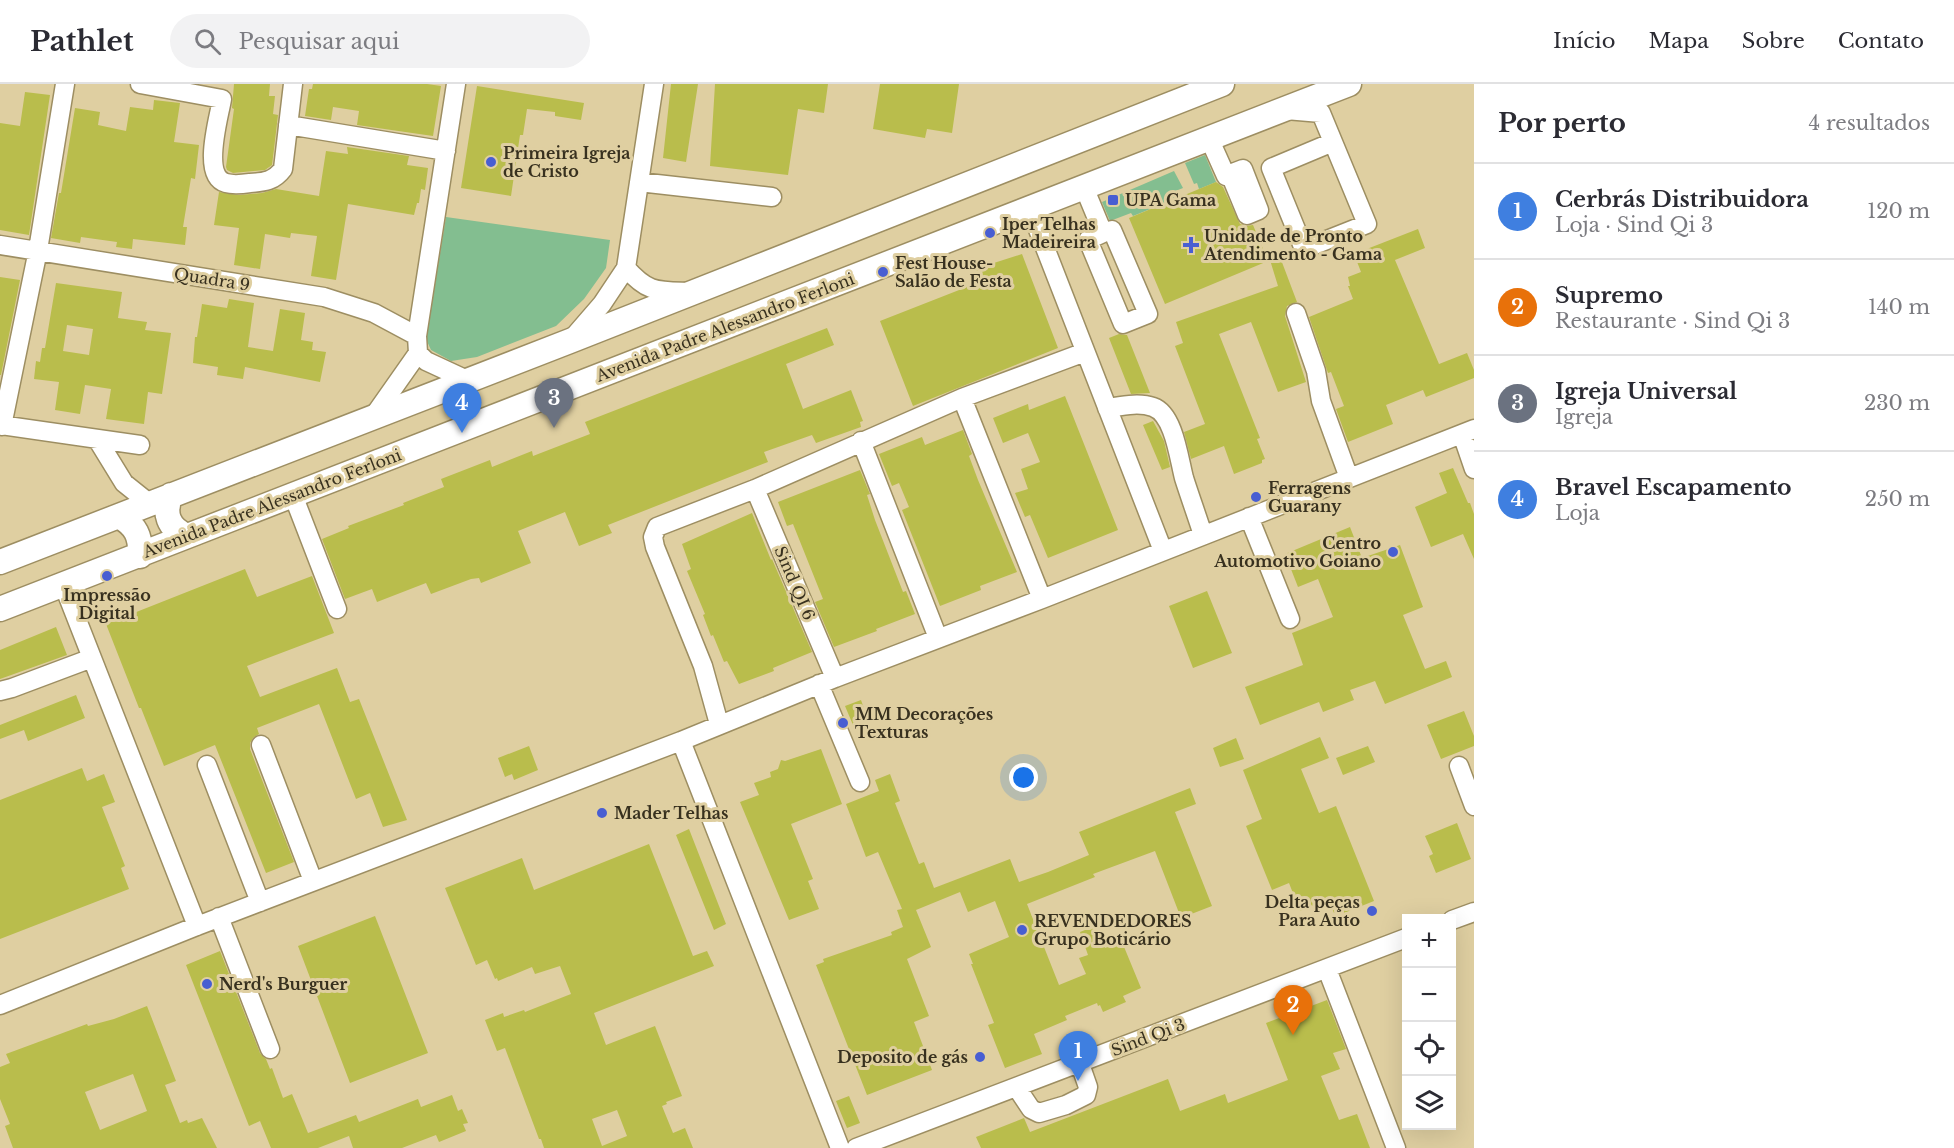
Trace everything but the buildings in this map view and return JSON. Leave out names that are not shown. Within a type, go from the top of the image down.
[{"type":"main road","points":[[0,562],[570,341],[1222,84]]},
{"type":"main road","name":"Avenida Padre Alessandro Ferloni","points":[[0,609],[1209,138],[1281,109],[1307,92],[1340,86]]},
{"type":"main road","points":[[160,499],[170,520],[180,533],[187,536]]},
{"type":"main road","points":[[119,516],[132,523],[138,533],[141,544],[140,556]]},
{"type":"street","points":[[65,84],[38,250],[1,426],[140,445]]},
{"type":"street","points":[[140,84],[223,92],[212,155],[215,174],[219,180],[227,184],[268,182],[277,177],[283,169],[293,84]]},
{"type":"street","points":[[373,417],[418,345],[456,84]]},
{"type":"street","points":[[570,341],[602,304],[626,268],[654,84]]},
{"type":"street","points":[[1281,109],[1321,113],[1334,142],[1366,224],[1304,249],[1271,168],[1334,142]]},
{"type":"street","points":[[288,125],[446,151]]},
{"type":"street","points":[[1209,138],[1226,176],[1230,174]]},
{"type":"street","points":[[639,182],[772,196]]},
{"type":"street","points":[[1084,187],[1102,233]]},
{"type":"street","points":[[1030,208],[1163,551]]},
{"type":"street","points":[[1112,230],[1148,314],[1123,324],[1088,240],[1102,233],[1112,230]]},
{"type":"street","name":"Quadra 9","points":[[0,244],[324,297],[375,312],[418,345],[426,361],[467,380]]},
{"type":"street","points":[[626,268],[645,287],[662,291],[692,292]]},
{"type":"street","points":[[1296,313],[1316,370],[1320,401],[1349,478]]},
{"type":"street","points":[[718,724],[702,666],[652,537],[657,528],[755,489],[962,398],[1085,352]]},
{"type":"street","points":[[962,398],[1042,599]]},
{"type":"street","points":[[1107,408],[1141,405],[1153,407],[1163,413],[1179,449],[1183,475],[1203,536]]},
{"type":"street","points":[[0,1005],[219,917],[681,741],[827,681],[1468,432],[1474,469]]},
{"type":"street","points":[[97,439],[124,483],[160,499]]},
{"type":"street","points":[[861,441],[938,638]]},
{"type":"street","name":"Sind QI 6","points":[[755,489],[827,681],[860,782]]},
{"type":"street","points":[[293,495],[337,609]]},
{"type":"street","points":[[1250,518],[1290,619]]},
{"type":"street","points":[[63,584],[197,926]]},
{"type":"street","points":[[0,691],[92,658]]},
{"type":"street","points":[[681,741],[840,1148]]},
{"type":"street","points":[[261,745],[313,881]]},
{"type":"street","points":[[207,765],[260,902]]},
{"type":"street","points":[[1459,766],[1474,806]]},
{"type":"street","points":[[1456,919],[1474,912]]},
{"type":"street","points":[[219,917],[270,1049]]},
{"type":"street","name":"Sind Qi 3","points":[[856,1148],[1402,940]]},
{"type":"street","points":[[1327,969],[1396,1148]]},
{"type":"street","points":[[1017,1088],[1031,1109],[1039,1113],[1066,1106],[1086,1095],[1088,1087],[1080,1064]]},
{"type":"green space","points":[[1205,155],[1216,182],[1199,189],[1197,183],[1194,184],[1185,163]]},
{"type":"green space","points":[[1174,171],[1183,188],[1178,190],[1180,197],[1133,216],[1131,213],[1110,221],[1102,202]]},
{"type":"green space","points":[[446,217],[610,240],[606,268],[584,299],[556,326],[477,357],[451,361],[431,350],[426,339]]},
{"type":"place","name":"Primeira Igreja de Cristo","points":[[491,162]]},
{"type":"place","name":"UPA Gama","points":[[1113,200]]},
{"type":"place","name":"Iper Telhas Madeireira","points":[[990,233]]},
{"type":"place","name":"Unidade de Pronto Atendimento - Gama","points":[[1191,245]]},
{"type":"place","name":"Fest House- Salão de Festa","points":[[883,272]]},
{"type":"place","name":"Igreja Universal","points":[[554,428]]},
{"type":"place","name":"Bravel Escapamento","points":[[462,433]]},
{"type":"place","name":"Ferragens Guarany","points":[[1256,497]]},
{"type":"place","name":"Centro Automotivo Goiano","points":[[1393,552]]},
{"type":"place","name":"Impressão Digital","points":[[107,576]]},
{"type":"place","name":"MM Decorações Texturas","points":[[843,723]]},
{"type":"place","name":"Mader Telhas","points":[[602,813]]},
{"type":"place","name":"Delta peças Para Auto","points":[[1372,911]]},
{"type":"place","name":"REVENDEDORES Grupo Boticário","points":[[1022,930]]},
{"type":"place","name":"Nerd's Burguer","points":[[207,984]]},
{"type":"place","name":"Supremo","points":[[1293,1035]]},
{"type":"place","name":"Deposito de gás","points":[[980,1057]]},
{"type":"place","name":"Cerbrás Distribuidora","points":[[1078,1081]]}]
